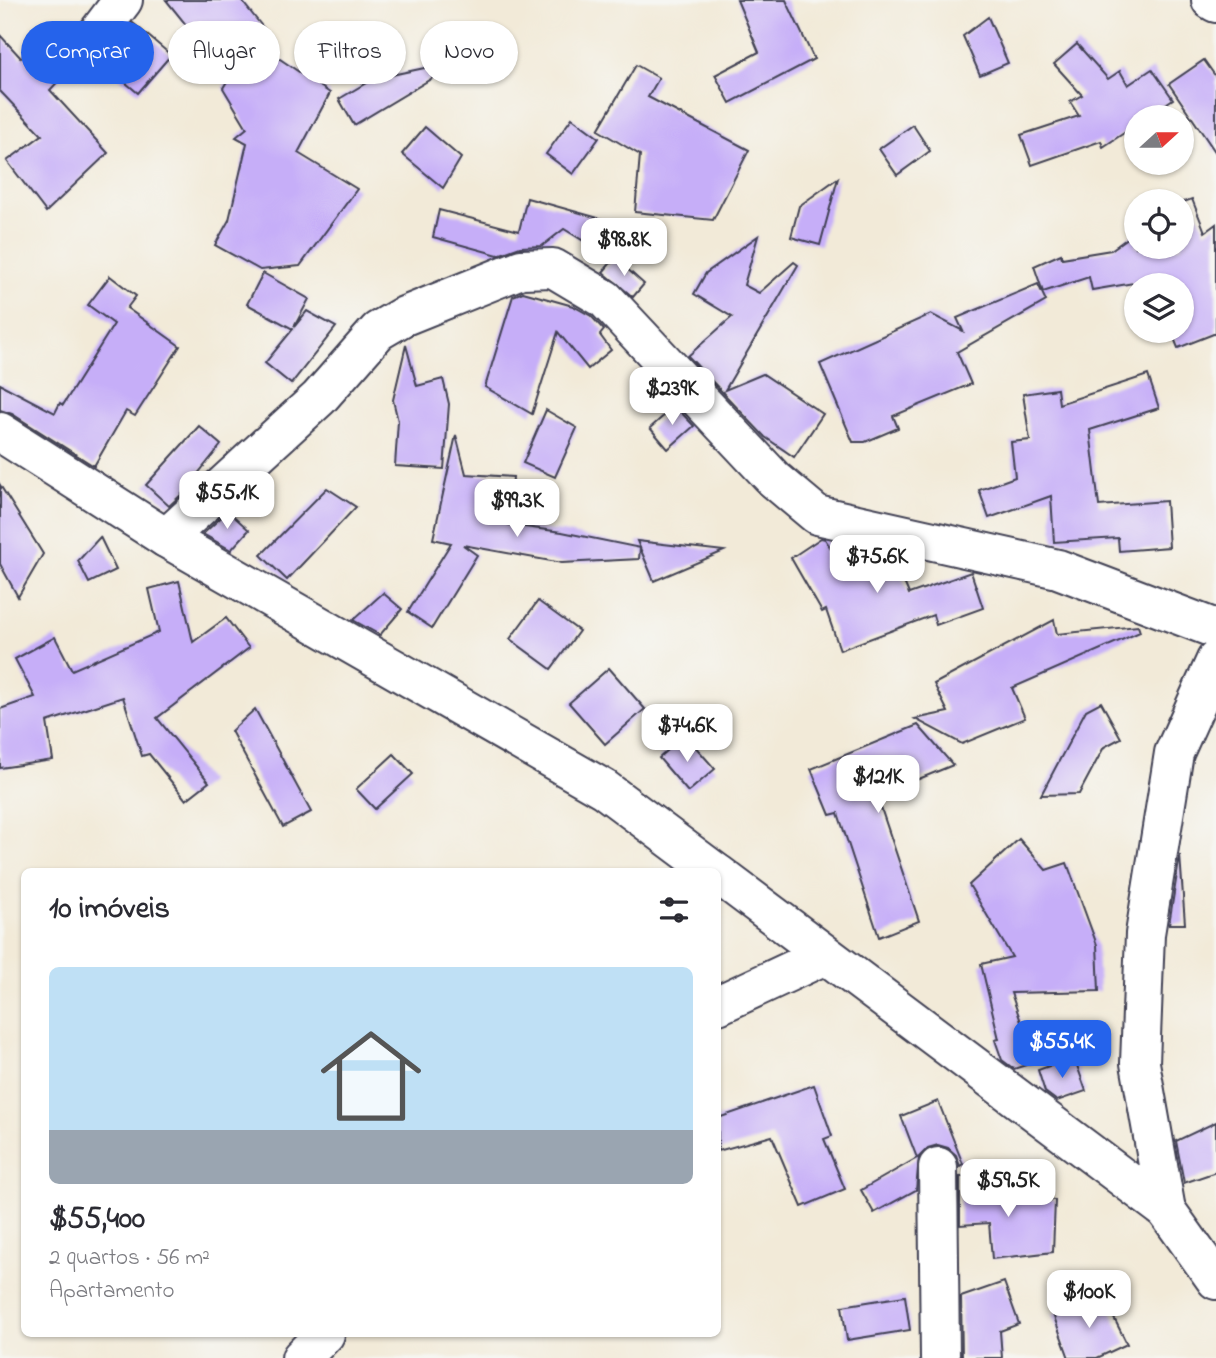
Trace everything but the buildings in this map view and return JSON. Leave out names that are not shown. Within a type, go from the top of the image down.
[{"type":"street","points":[[107,21],[123,0]]},
{"type":"street","points":[[1211,0],[1216,3]]},
{"type":"street","points":[[166,538],[319,398],[378,331],[402,317],[521,269],[553,268],[605,299],[774,479],[817,515],[1058,569],[1216,629]]},
{"type":"street","points":[[0,432],[166,538],[604,789],[709,868]]},
{"type":"street","points":[[1166,1210],[1140,1063],[1145,934],[1174,753],[1216,660]]},
{"type":"street","points":[[721,877],[823,956],[1166,1210],[1216,1280]]},
{"type":"street","points":[[721,1004],[823,956]]},
{"type":"street","points":[[938,1167],[940,1358]]},
{"type":"street","points":[[301,1358],[323,1337]]},
{"type":"street","points":[[326,1337],[330,1358]]}]
